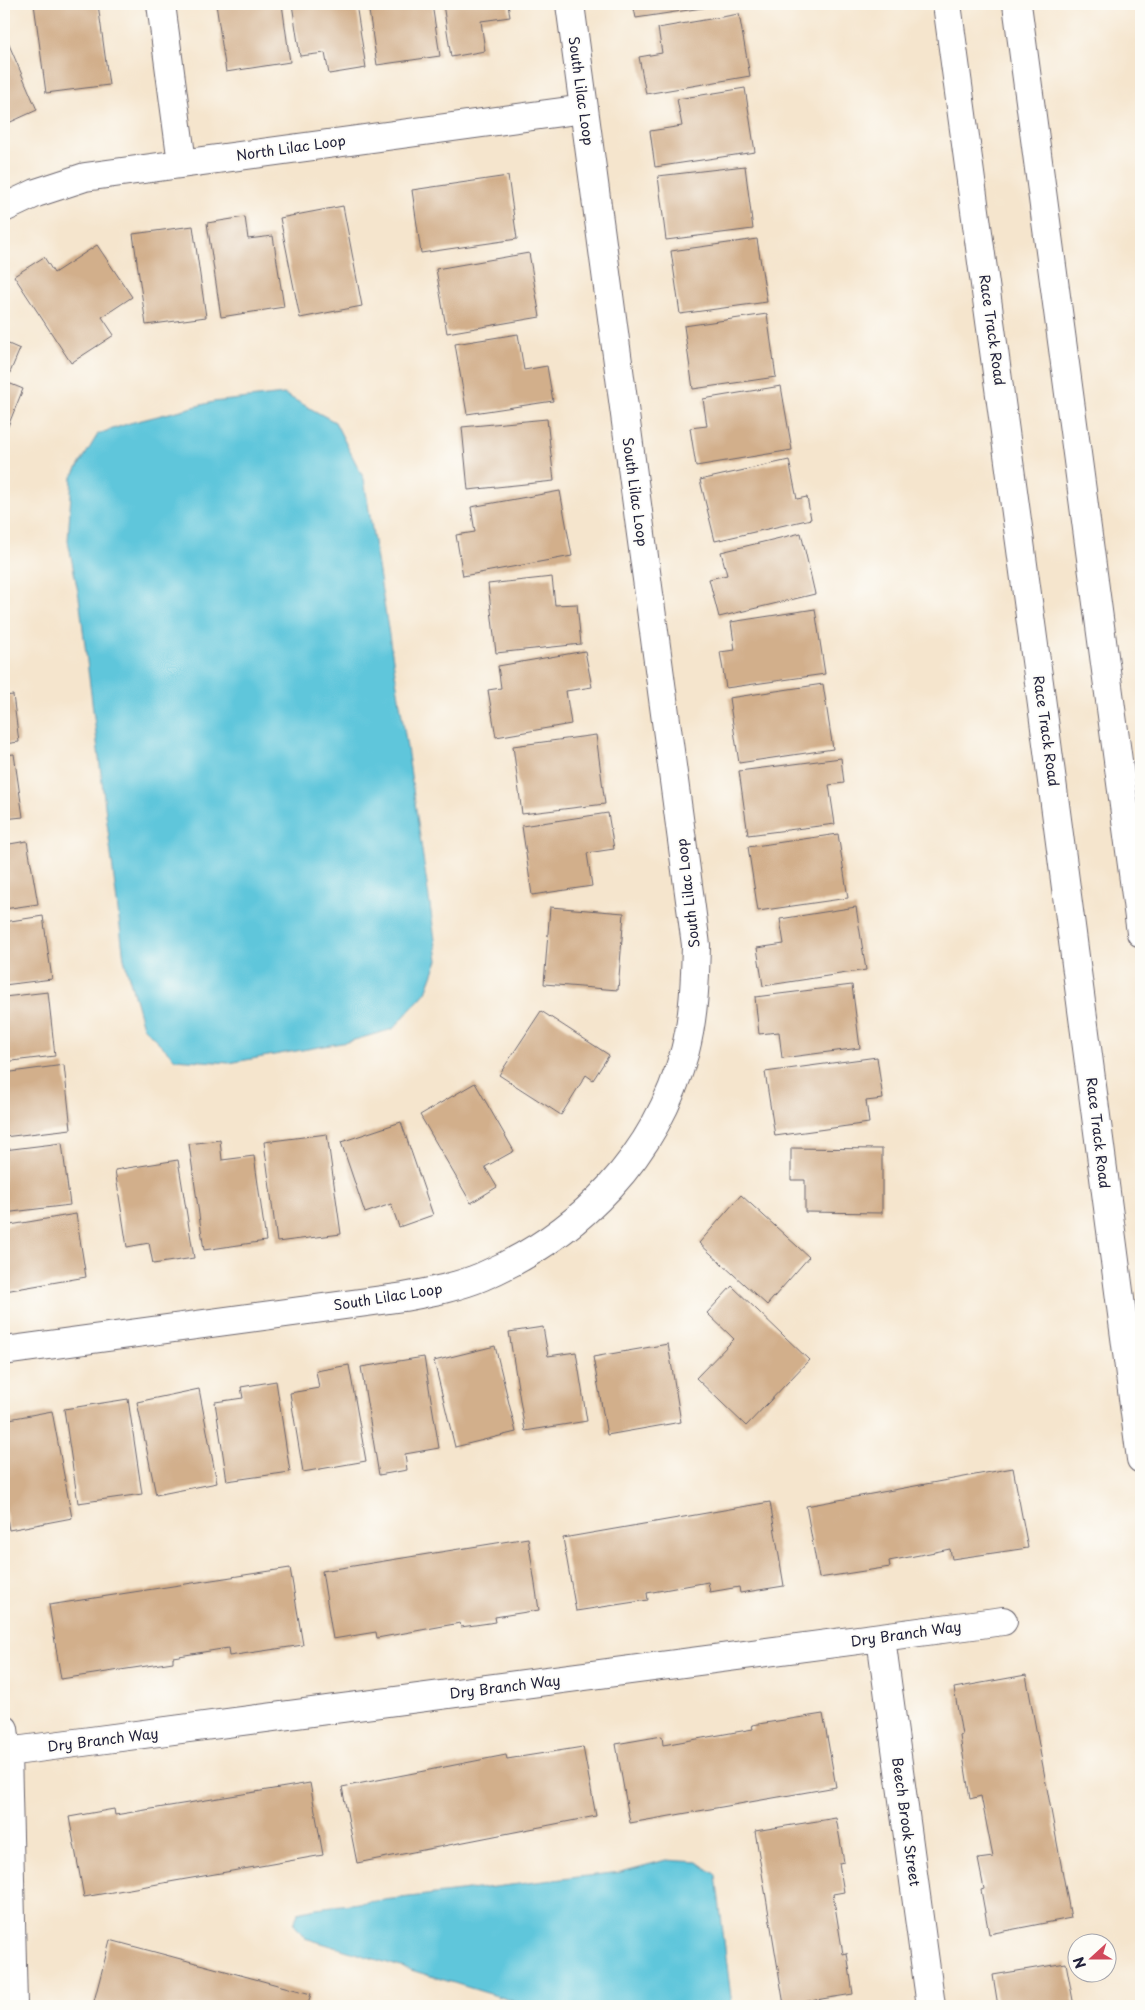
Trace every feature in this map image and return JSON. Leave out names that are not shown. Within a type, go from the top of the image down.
[{"type":"street","points":[[161,4],[182,163]]},
{"type":"street","name":"South Lilac Loop","points":[[4,1351],[404,1297],[480,1278],[529,1254],[573,1223],[619,1177],[642,1145],[668,1097],[684,1051],[694,999],[696,945],[570,4]]},
{"type":"street","name":"Race Track Road","points":[[948,4],[1141,1459]]},
{"type":"street","points":[[1016,4],[1141,932]]},
{"type":"street","name":"North Lilac Loop","points":[[4,208],[36,192],[85,177],[584,108]]},
{"type":"street","name":"Dry Branch Way","points":[[5,1741],[881,1638],[1003,1621]]},
{"type":"street","name":"Beech Brook Street","points":[[881,1638],[931,2006]]},
{"type":"street","points":[[5,1741],[13,2006]]},
{"type":"water","points":[[284,394],[335,422],[364,479],[406,741],[438,960],[426,992],[393,1029],[347,1042],[229,1063],[175,1059],[143,1027],[124,959],[79,597],[68,541],[72,477],[98,434],[130,423],[213,402]]},
{"type":"water","points":[[666,1860],[698,1862],[716,1875],[732,2006],[530,2006],[305,1938],[294,1924],[298,1912],[316,1908],[621,1872]]},
{"type":"building","points":[[34,4],[98,4],[109,85],[46,93]]},
{"type":"building","points":[[216,4],[282,4],[290,62],[226,72]]},
{"type":"building","points":[[292,4],[356,4],[366,68],[329,74],[325,53],[300,56]]},
{"type":"building","points":[[368,4],[432,4],[440,56],[377,65]]},
{"type":"building","points":[[443,4],[508,4],[510,17],[481,21],[485,51],[451,57]]},
{"type":"building","points":[[633,4],[722,4],[722,5],[636,18]]},
{"type":"building","points":[[739,14],[750,76],[646,94],[639,57],[662,53],[658,28]]},
{"type":"building","points":[[4,33],[37,110],[4,125]]},
{"type":"building","points":[[745,88],[755,152],[655,167],[650,131],[682,126],[677,99]]},
{"type":"building","points":[[745,166],[753,229],[666,240],[658,176]]},
{"type":"building","points":[[508,176],[517,239],[421,253],[412,190]]},
{"type":"building","points":[[343,206],[362,306],[300,318],[280,218]]},
{"type":"building","points":[[245,217],[248,239],[273,236],[284,307],[221,317],[207,223]]},
{"type":"building","points":[[193,226],[206,317],[146,325],[133,234]]},
{"type":"building","points":[[757,239],[767,302],[680,314],[671,251]]},
{"type":"building","points":[[97,245],[132,297],[102,317],[114,335],[71,363],[14,276],[44,257],[54,273]]},
{"type":"building","points":[[529,253],[540,317],[447,333],[436,269]]},
{"type":"building","points":[[767,314],[776,377],[693,389],[684,326]]},
{"type":"building","points":[[518,334],[524,370],[547,366],[553,401],[467,414],[455,344]]},
{"type":"building","points":[[4,342],[20,349],[6,382],[23,389],[4,436]]},
{"type":"building","points":[[781,386],[792,450],[696,466],[690,428],[707,426],[703,399]]},
{"type":"building","points":[[547,419],[554,481],[468,490],[462,427]]},
{"type":"building","points":[[789,460],[797,499],[807,497],[811,519],[715,541],[700,480]]},
{"type":"building","points":[[560,491],[572,556],[463,576],[456,535],[475,532],[471,507]]},
{"type":"building","points":[[801,533],[815,594],[719,617],[709,579],[727,575],[721,552]]},
{"type":"building","points":[[552,577],[555,605],[577,604],[581,644],[496,653],[488,584]]},
{"type":"building","points":[[815,609],[825,674],[726,688],[720,652],[735,650],[731,622]]},
{"type":"building","points":[[585,651],[592,687],[566,691],[571,724],[496,737],[488,690],[501,688],[498,666]]},
{"type":"building","points":[[823,684],[833,749],[739,763],[729,698]]},
{"type":"building","points":[[13,695],[19,742],[4,744],[4,696]]},
{"type":"building","points":[[596,735],[605,804],[522,814],[513,746]]},
{"type":"building","points":[[14,754],[23,817],[4,819],[4,755]]},
{"type":"building","points":[[841,758],[844,783],[829,785],[835,824],[748,835],[739,771]]},
{"type":"building","points":[[608,813],[614,849],[587,853],[592,886],[532,895],[522,826]]},
{"type":"building","points":[[838,834],[848,898],[758,911],[748,847]]},
{"type":"building","points":[[27,841],[38,904],[4,909],[4,845]]},
{"type":"building","points":[[550,907],[624,913],[618,990],[544,984]]},
{"type":"building","points":[[856,907],[866,970],[763,986],[757,948],[784,944],[780,919]]},
{"type":"building","points":[[43,916],[52,979],[4,985],[4,922]]},
{"type":"building","points":[[852,985],[860,1048],[782,1058],[779,1032],[759,1034],[755,997]]},
{"type":"building","points":[[48,992],[55,1056],[4,1062],[4,997]]},
{"type":"building","points":[[541,1011],[609,1055],[593,1080],[586,1075],[561,1115],[499,1075]]},
{"type":"building","points":[[877,1057],[883,1099],[866,1101],[869,1123],[775,1136],[765,1072]]},
{"type":"building","points":[[64,1065],[71,1129],[4,1137],[4,1073]]},
{"type":"building","points":[[475,1083],[514,1151],[485,1167],[497,1187],[471,1203],[420,1115]]},
{"type":"building","points":[[401,1122],[433,1215],[399,1227],[391,1204],[365,1213],[341,1142]]},
{"type":"building","points":[[327,1134],[341,1234],[277,1242],[264,1142]]},
{"type":"building","points":[[220,1140],[222,1160],[254,1156],[266,1241],[204,1250],[189,1144]]},
{"type":"building","points":[[62,1143],[70,1205],[4,1213],[4,1150]]},
{"type":"building","points":[[791,1148],[882,1149],[882,1213],[805,1212],[805,1180],[791,1180]]},
{"type":"building","points":[[178,1160],[194,1258],[153,1264],[149,1243],[127,1247],[115,1170]]},
{"type":"building","points":[[741,1195],[809,1257],[767,1305],[699,1243]]},
{"type":"building","points":[[76,1214],[86,1277],[5,1291],[4,1226]]},
{"type":"building","points":[[732,1286],[809,1360],[746,1426],[696,1378],[734,1339],[707,1313]]},
{"type":"building","points":[[543,1327],[548,1356],[576,1352],[587,1421],[525,1431],[509,1332]]},
{"type":"building","points":[[668,1344],[681,1422],[607,1435],[593,1357]]},
{"type":"building","points":[[495,1346],[516,1432],[455,1447],[434,1361]]},
{"type":"building","points":[[424,1357],[439,1448],[405,1454],[407,1470],[379,1475],[361,1367]]},
{"type":"building","points":[[349,1365],[366,1461],[303,1472],[290,1393],[319,1388],[316,1371]]},
{"type":"building","points":[[276,1381],[290,1472],[227,1481],[215,1402],[243,1398],[241,1387]]},
{"type":"building","points":[[199,1389],[217,1483],[156,1495],[137,1402]]},
{"type":"building","points":[[128,1399],[142,1494],[78,1503],[64,1409]]},
{"type":"building","points":[[52,1411],[72,1518],[9,1530],[4,1501],[4,1420]]},
{"type":"building","points":[[1013,1468],[1028,1548],[952,1559],[950,1549],[889,1561],[890,1567],[819,1578],[806,1506]]},
{"type":"building","points":[[770,1502],[784,1586],[740,1593],[739,1587],[710,1592],[708,1582],[647,1593],[648,1600],[576,1611],[563,1538]]},
{"type":"building","points":[[528,1538],[539,1610],[495,1617],[496,1622],[461,1627],[460,1623],[377,1638],[376,1632],[333,1639],[322,1571]]},
{"type":"building","points":[[290,1568],[303,1645],[229,1656],[228,1648],[173,1657],[173,1662],[61,1679],[49,1605]]},
{"type":"building","points":[[1026,1675],[1071,1918],[989,1934],[981,1890],[984,1889],[978,1859],[993,1857],[981,1796],[970,1799],[954,1688]]},
{"type":"building","points":[[823,1714],[836,1787],[630,1823],[616,1744],[662,1736],[663,1745],[753,1729],[752,1725]]},
{"type":"building","points":[[583,1747],[596,1816],[357,1863],[342,1787],[506,1755],[507,1759]]},
{"type":"building","points":[[310,1783],[323,1855],[84,1897],[69,1817],[114,1809],[115,1815]]},
{"type":"building","points":[[836,1818],[844,1862],[839,1863],[844,1892],[833,1894],[843,1954],[847,1953],[853,1994],[784,2005],[755,1831]]},
{"type":"building","points":[[110,1940],[311,1994],[307,2006],[93,2005]]},
{"type":"building","points":[[1066,1963],[1068,1982],[1074,2006],[998,2006],[993,1975]]}]
